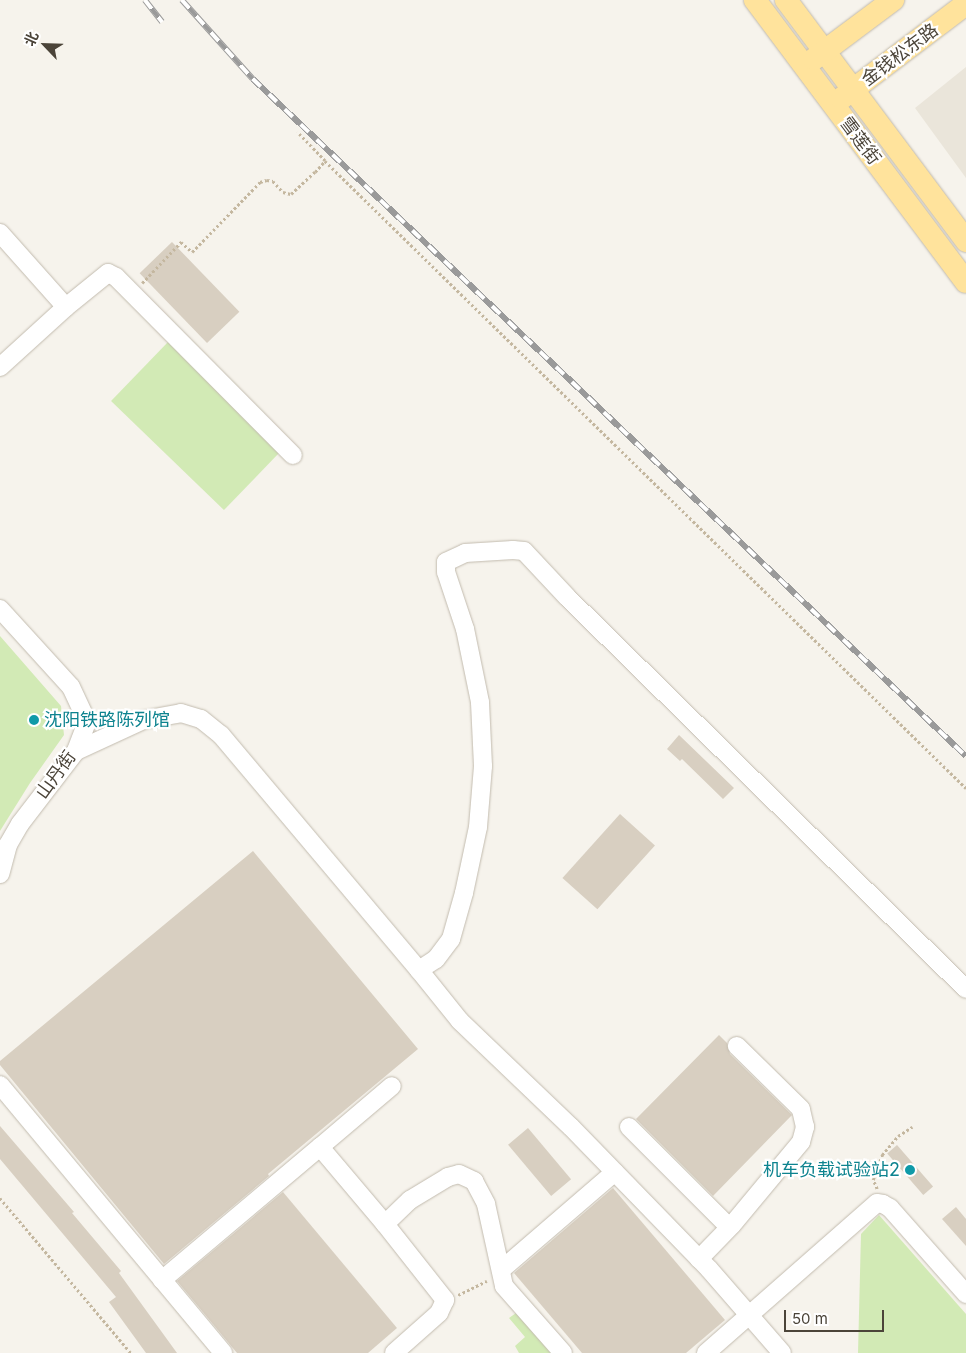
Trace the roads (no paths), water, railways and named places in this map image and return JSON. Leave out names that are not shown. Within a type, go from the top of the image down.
[{"type":"main road","name":"雪莲街","points":[[755,0],[966,282]]},
{"type":"main road","name":"雪莲街","points":[[786,0],[966,241]]},
{"type":"main road","points":[[805,66],[894,0]]},
{"type":"main road","name":"金钱松东路","points":[[833,105],[966,4]]},
{"type":"lane","points":[[0,233],[66,307]]},
{"type":"lane","points":[[0,367],[66,307],[108,273],[116,277],[293,455]]},
{"type":"lane","points":[[419,970],[436,959],[451,939],[464,893],[478,827],[483,766],[480,702],[465,629],[446,572],[446,562],[466,553],[513,550],[524,551],[567,597],[966,989]]},
{"type":"lane","name":"山丹街","points":[[0,609],[71,688],[87,722],[76,751],[20,824],[8,846],[0,874]]},
{"type":"lane","points":[[76,751],[143,720],[181,713],[201,719],[221,735],[460,1021],[571,1127],[699,1258],[782,1353]]},
{"type":"lane","points":[[699,1258],[729,1227],[801,1142],[805,1127],[801,1109],[737,1046]]},
{"type":"lane","points":[[0,1085],[223,1353]]},
{"type":"lane","points":[[162,1280],[392,1086]]},
{"type":"lane","points":[[629,1127],[729,1227]]},
{"type":"lane","points":[[320,1147],[385,1224],[445,1300],[439,1313],[406,1349]]},
{"type":"lane","points":[[500,1270],[615,1172]]},
{"type":"lane","points":[[385,1224],[410,1200],[448,1177],[459,1174],[474,1181],[486,1204],[504,1286],[563,1353]]},
{"type":"lane","points":[[706,1353],[877,1203],[890,1208],[966,1294]]},
{"type":"railway","points":[[145,0],[162,22]]},
{"type":"railway","points":[[182,0],[253,79],[966,756]]},
{"type":"place","name":"沈阳铁路陈列馆","points":[[34,720]]},
{"type":"place","name":"机车负载试验站2","points":[[910,1170]]}]
